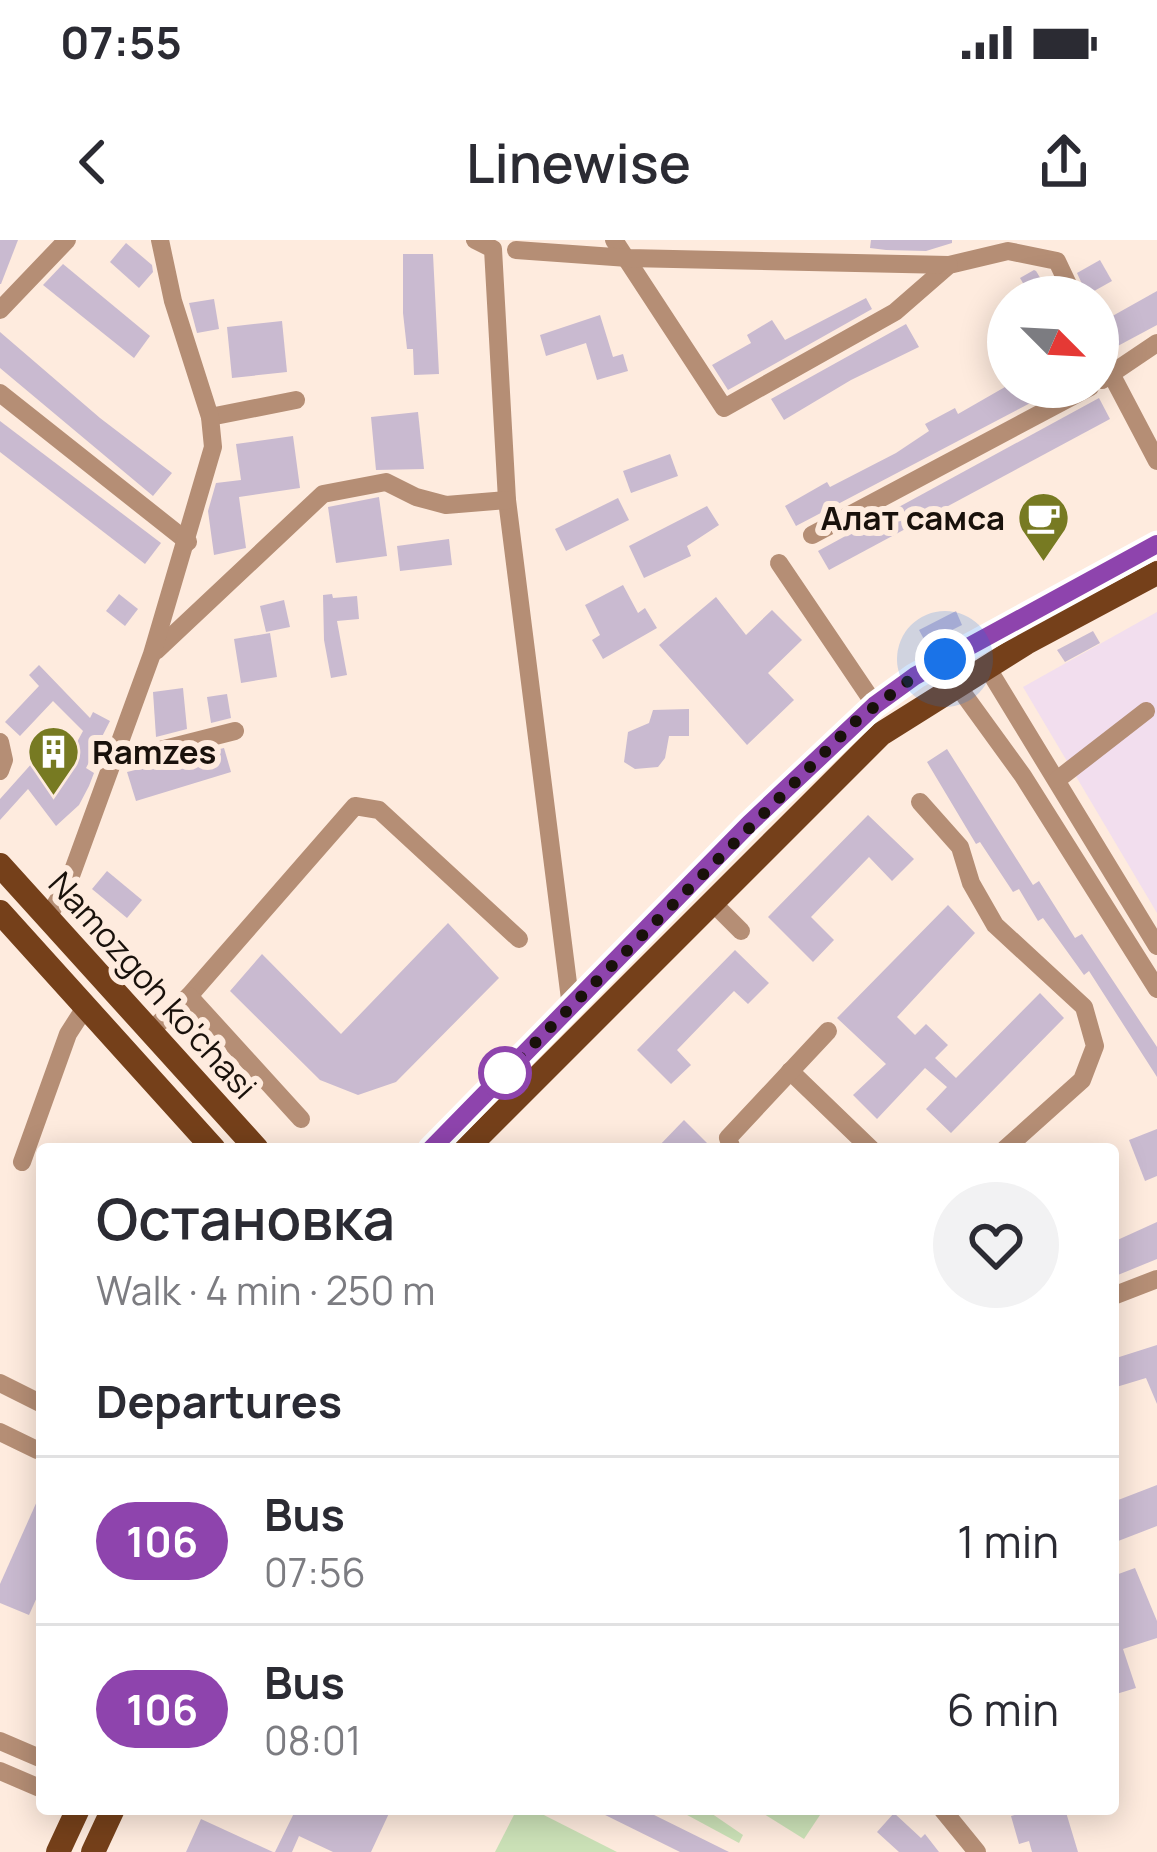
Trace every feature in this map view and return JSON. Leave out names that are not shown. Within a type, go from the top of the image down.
[{"type":"main road","points":[[437,1143],[749,824],[875,705],[915,676],[1157,544]]},
{"type":"main road","points":[[472,1143],[881,734],[987,667],[1157,573]]},
{"type":"main road","name":"Namozgoh ko'chasi","points":[[0,865],[251,1143]]},
{"type":"main road","name":"Namozgoh ko'chasi","points":[[4,929],[86,1006],[209,1143]]},
{"type":"main road","points":[[58,1852],[75,1815]]},
{"type":"main road","points":[[93,1852],[110,1815]]},
{"type":"street","points":[[0,310],[67,240]]},
{"type":"street","points":[[47,918],[68,884],[152,654],[213,447],[210,417],[173,301],[160,240]]},
{"type":"street","points":[[614,240],[724,409],[895,312],[957,262],[958,240]]},
{"type":"street","points":[[571,1007],[507,500],[484,244],[628,258],[957,262],[1008,251],[1057,261],[1064,276]]},
{"type":"street","points":[[1119,369],[1157,343]]},
{"type":"street","points":[[0,393],[188,542]]},
{"type":"street","points":[[210,417],[296,400]]},
{"type":"street","points":[[1119,402],[1157,461]]},
{"type":"street","points":[[812,535],[1051,408]]},
{"type":"street","points":[[152,654],[323,494],[386,482],[446,506],[507,500]]},
{"type":"street","points":[[779,563],[875,705]]},
{"type":"street","points":[[987,667],[1157,946]]},
{"type":"street","points":[[957,685],[1023,776],[1157,989]]},
{"type":"street","points":[[1057,780],[1146,711]]},
{"type":"street","points":[[112,762],[235,731]]},
{"type":"street","points":[[0,742],[4,760],[0,770]]},
{"type":"street","points":[[920,802],[960,847],[971,883],[995,925],[1084,1007],[1095,1046],[1082,1080],[1012,1143]]},
{"type":"street","points":[[150,1031],[188,995],[355,806],[379,809],[519,939]]},
{"type":"street","points":[[711,901],[741,931]]},
{"type":"street","points":[[188,995],[301,1119]]},
{"type":"street","points":[[22,1162],[68,1034],[86,1006]]},
{"type":"street","points":[[730,1143],[728,1138],[828,1031]]},
{"type":"street","points":[[790,1071],[865,1143]]},
{"type":"street","points":[[1119,1294],[1157,1279]]},
{"type":"street","points":[[0,1383],[36,1401]]},
{"type":"street","points":[[0,1432],[36,1449]]},
{"type":"street","points":[[0,1742],[36,1757]]},
{"type":"street","points":[[0,1771],[36,1786]]},
{"type":"street","points":[[947,1815],[977,1852]]},
{"type":"shaded area","points":[[1157,612],[1157,913],[1023,687]]},
{"type":"green space","points":[[514,1815],[544,1815],[617,1852],[495,1852]]},
{"type":"green space","points":[[687,1815],[714,1815],[743,1835],[739,1843]]},
{"type":"green space","points":[[766,1815],[820,1815],[804,1839]]},
{"type":"building","points":[[0,240],[18,240],[1,284],[0,284]]},
{"type":"building","points":[[871,240],[952,243],[926,251],[886,250],[870,248]]},
{"type":"building","points":[[126,243],[152,265],[153,272],[139,288],[110,262]]},
{"type":"building","points":[[403,254],[433,254],[439,374],[414,375],[403,313]]},
{"type":"building","points":[[1100,260],[1109,276],[1078,276]]},
{"type":"building","points":[[63,264],[150,336],[134,358],[43,285]]},
{"type":"building","points":[[1157,291],[1157,325],[1119,345],[1119,312]]},
{"type":"building","points":[[866,298],[872,309],[728,390],[712,365],[751,343],[747,335],[772,320],[785,340]]},
{"type":"building","points":[[214,299],[219,329],[197,333],[189,303]]},
{"type":"building","points":[[600,315],[613,357],[623,354],[628,371],[597,380],[586,343],[546,356],[540,335]]},
{"type":"building","points":[[282,321],[287,372],[232,378],[227,327]]},
{"type":"building","points":[[906,324],[919,347],[784,420],[771,399]]},
{"type":"building","points":[[0,332],[172,473],[153,496],[0,368]]},
{"type":"building","points":[[987,397],[987,408],[1021,408],[796,526],[785,506],[896,453],[929,431],[925,424],[955,408],[958,414]]},
{"type":"building","points":[[1081,408],[1104,408],[1110,419],[829,570],[818,551]]},
{"type":"building","points":[[418,412],[424,469],[376,470],[371,417]]},
{"type":"building","points":[[0,421],[161,543],[145,564],[0,452]]},
{"type":"building","points":[[293,436],[300,488],[239,497],[246,548],[214,555],[208,511],[216,483],[241,480],[236,444]]},
{"type":"building","points":[[670,454],[678,476],[631,493],[623,471]]},
{"type":"building","points":[[379,497],[387,556],[336,563],[328,507]]},
{"type":"building","points":[[618,498],[629,520],[566,551],[555,529]]},
{"type":"building","points":[[707,506],[719,525],[687,546],[691,556],[644,578],[629,546]]},
{"type":"building","points":[[449,539],[452,565],[400,571],[397,546]]},
{"type":"building","points":[[623,585],[638,613],[645,608],[657,628],[603,659],[592,640],[600,635],[585,605]]},
{"type":"building","points":[[119,594],[138,609],[125,626],[106,611]]},
{"type":"building","points":[[323,595],[333,598],[357,596],[359,619],[337,621],[347,675],[331,678]]},
{"type":"building","points":[[716,597],[746,635],[772,610],[802,640],[768,673],[794,700],[747,745],[659,645]]},
{"type":"building","points":[[284,600],[290,627],[266,632],[260,606]]},
{"type":"building","points":[[956,611],[962,625],[926,643],[919,630]]},
{"type":"building","points":[[1093,631],[1100,643],[1065,662],[1057,650]]},
{"type":"building","points":[[270,633],[277,677],[241,683],[234,639]]},
{"type":"building","points":[[39,665],[90,718],[93,712],[110,721],[86,768],[94,773],[89,786],[79,805],[56,826],[28,789],[0,820],[0,799],[42,752],[62,770],[83,731],[53,701],[20,736],[5,722],[39,686],[29,675]]},
{"type":"building","points":[[183,688],[187,729],[156,737],[153,692]]},
{"type":"building","points":[[227,694],[231,718],[211,723],[207,697]]},
{"type":"building","points":[[689,709],[689,736],[669,736],[658,767],[635,769],[624,762],[628,732],[649,723],[653,710]]},
{"type":"building","points":[[224,748],[231,772],[136,801],[127,772]]},
{"type":"building","points":[[947,749],[1033,885],[1039,881],[1075,938],[1082,934],[1157,1047],[1157,1077],[1089,971],[1084,975],[1043,918],[1038,921],[1019,889],[1013,892],[980,842],[976,844],[927,762]]},
{"type":"building","points":[[868,815],[914,859],[892,881],[869,857],[811,917],[834,940],[813,962],[768,917]]},
{"type":"building","points":[[107,871],[142,900],[127,918],[92,889]]},
{"type":"building","points":[[948,905],[975,933],[897,1017],[915,1035],[926,1024],[948,1045],[935,1058],[956,1078],[1040,993],[1064,1018],[951,1133],[926,1109],[947,1087],[925,1068],[877,1119],[853,1095],[886,1064],[837,1018]]},
{"type":"building","points":[[448,923],[499,978],[396,1082],[358,1095],[320,1080],[230,991],[262,954],[341,1034]]},
{"type":"building","points":[[735,950],[769,983],[748,1004],[734,991],[677,1050],[691,1065],[671,1084],[637,1050]]},
{"type":"building","points":[[684,1120],[707,1143],[662,1143]]},
{"type":"building","points":[[1157,1129],[1157,1176],[1145,1181],[1129,1140]]},
{"type":"building","points":[[1157,1222],[1157,1259],[1119,1275],[1119,1239]]},
{"type":"building","points":[[1157,1345],[1157,1404],[1146,1378],[1119,1386],[1119,1357]]},
{"type":"building","points":[[1157,1485],[1157,1526],[1119,1541],[1119,1500]]},
{"type":"building","points":[[36,1503],[36,1599],[29,1615],[0,1603],[0,1584]]},
{"type":"building","points":[[1135,1568],[1157,1621],[1157,1638],[1123,1649],[1136,1688],[1119,1693],[1119,1574]]},
{"type":"building","points":[[293,1815],[388,1815],[371,1852],[333,1852],[299,1836],[292,1852],[275,1852]]},
{"type":"building","points":[[605,1815],[654,1815],[729,1852],[680,1852]]},
{"type":"building","points":[[896,1815],[921,1838],[925,1834],[939,1852],[899,1852],[877,1832]]},
{"type":"building","points":[[1067,1815],[1078,1852],[1032,1852],[1029,1841],[1019,1844],[1011,1816]]},
{"type":"building","points":[[201,1819],[273,1852],[186,1852]]},
{"type":"bus line","name":"106","points":[[437,1143],[749,824],[875,705],[915,676],[1157,544]]},
{"type":"place","name":"Алат самса","points":[[1044,563]]},
{"type":"place","name":"Ramzes","points":[[53,797]]},
{"type":"route","points":[[505,1073],[857,720],[945,659]]}]
